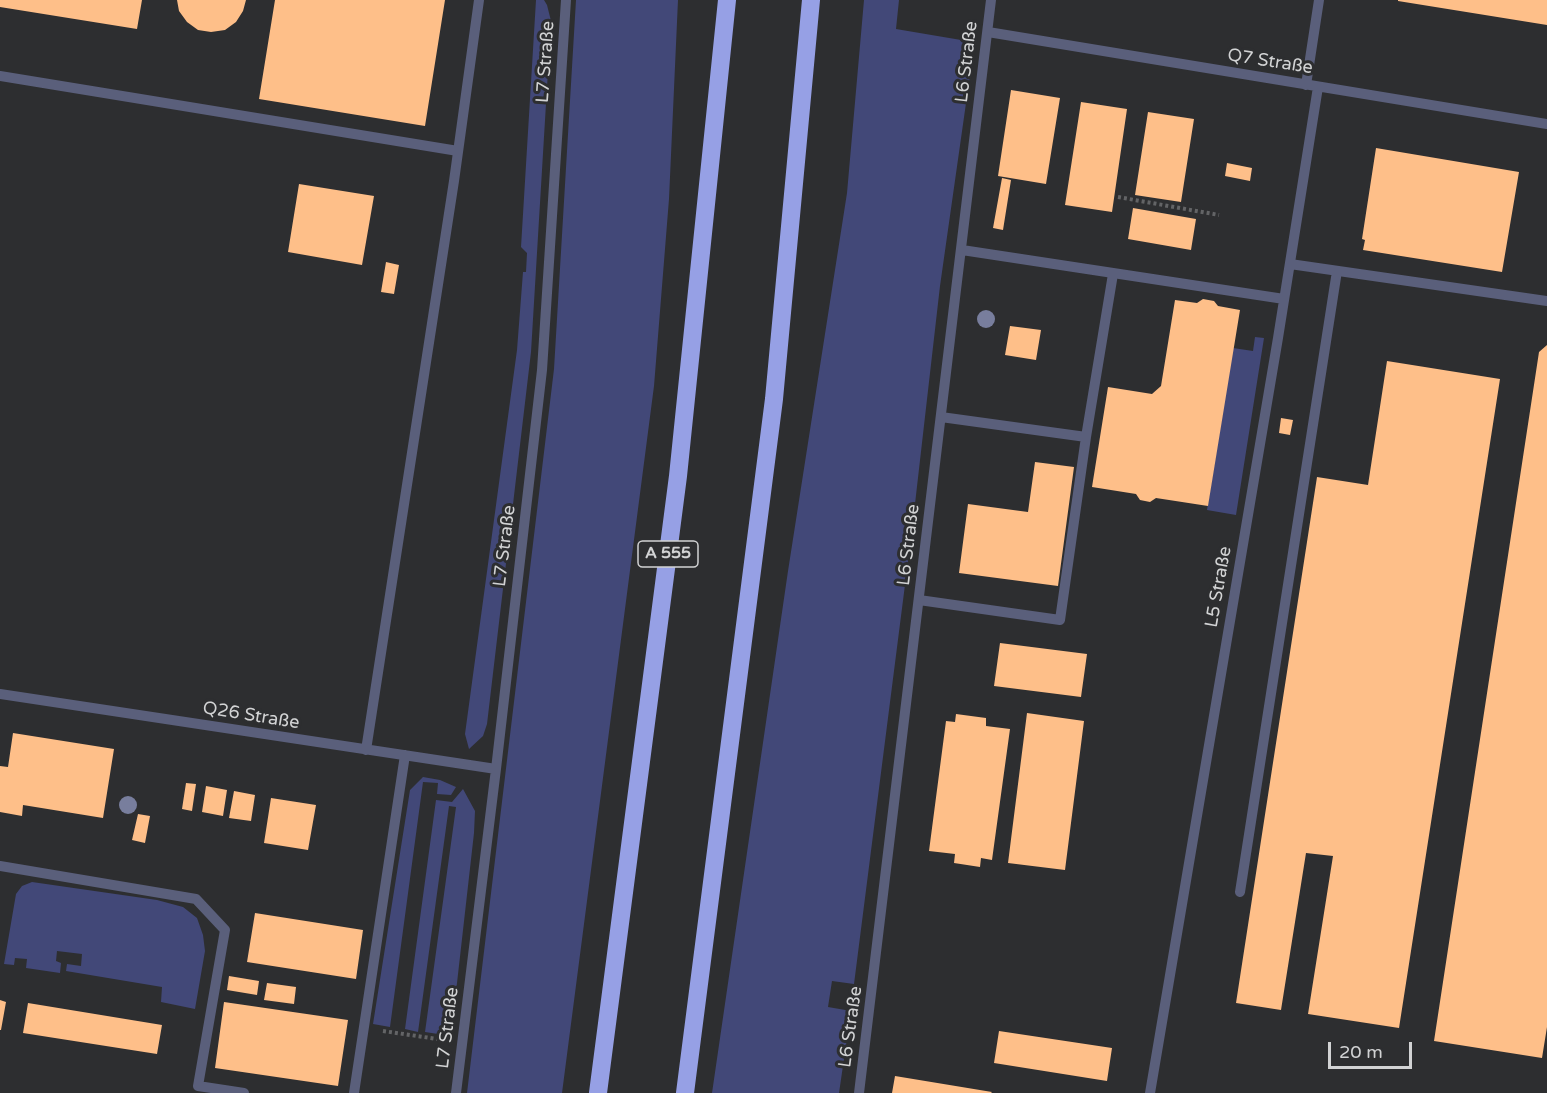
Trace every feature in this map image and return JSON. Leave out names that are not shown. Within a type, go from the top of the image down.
[{"type":"highway","name":"A 555","points":[[598,1093],[678,476],[728,0]]},
{"type":"highway","points":[[685,1093],[774,399],[811,0]]},
{"type":"lane","points":[[366,750],[479,0]]},
{"type":"lane","name":"L7 Straße","points":[[456,1093],[542,370],[566,0]]},
{"type":"lane","name":"L6 Straße","points":[[859,1093],[991,0]]},
{"type":"lane","points":[[1306,85],[1319,0]]},
{"type":"lane","name":"Q7 Straße","points":[[988,32],[1547,124]]},
{"type":"lane","points":[[0,75],[458,151]]},
{"type":"lane","name":"L5 Straße","points":[[1150,1093],[1318,87]]},
{"type":"lane","points":[[962,250],[1284,299]]},
{"type":"lane","points":[[1290,264],[1547,301]]},
{"type":"lane","points":[[1240,892],[1337,271]]},
{"type":"lane","points":[[920,600],[1060,620],[1086,437],[1113,274]]},
{"type":"lane","points":[[941,417],[1086,437]]},
{"type":"lane","name":"Q26 Straße","points":[[0,694],[496,770]]},
{"type":"lane","points":[[354,1093],[405,755]]},
{"type":"lane","points":[[0,866],[196,899],[225,930],[198,1086],[244,1093]]},
{"type":"path","points":[[1118,197],[1219,215]]},
{"type":"path","points":[[382,1031],[462,1043]]},
{"type":"shaded area","points":[[536,0],[544,0],[551,21],[531,352],[487,724],[483,736],[469,749],[465,734],[517,350],[523,272],[526,272],[527,253],[521,247]]},
{"type":"shaded area","points":[[576,0],[678,0],[669,199],[654,386],[562,1093],[467,1093],[554,369]]},
{"type":"shaded area","points":[[864,0],[899,0],[896,29],[967,41],[970,75],[940,286],[912,530],[854,984],[832,981],[828,1007],[851,1011],[839,1093],[712,1093],[788,571],[847,193]]},
{"type":"shaded area","points":[[1255,337],[1264,338],[1236,515],[1207,510],[1233,348],[1253,351]]},
{"type":"shaded area","points":[[423,777],[440,780],[456,787],[451,795],[437,794],[438,783],[423,782],[390,1027],[373,1024],[410,790]]},
{"type":"shaded area","points":[[463,789],[475,811],[474,833],[451,1036],[425,1032],[456,807],[449,806],[418,1032],[405,1029],[436,800],[452,802]]},
{"type":"shaded area","points":[[32,882],[157,900],[183,907],[197,918],[203,935],[205,951],[195,1009],[161,1002],[162,987],[66,971],[67,964],[81,966],[82,954],[57,951],[56,961],[61,963],[60,973],[26,968],[27,959],[15,958],[14,965],[4,964],[16,894],[22,886]]},
{"type":"building","points":[[0,0],[142,0],[137,29],[0,7]]},
{"type":"building","points":[[177,0],[246,0],[243,11],[236,22],[225,30],[211,32],[198,30],[187,22],[179,11]]},
{"type":"building","points":[[275,0],[445,0],[425,126],[259,99]]},
{"type":"building","points":[[1547,0],[1547,25],[1398,1]]},
{"type":"building","points":[[1011,90],[1060,98],[1046,184],[998,176]]},
{"type":"building","points":[[1081,102],[1127,109],[1112,212],[1065,205]]},
{"type":"building","points":[[1148,112],[1194,119],[1181,202],[1135,195]]},
{"type":"building","points":[[1376,148],[1519,172],[1502,272],[1363,250],[1365,240],[1362,239]]},
{"type":"building","points":[[1227,163],[1252,168],[1250,181],[1225,176]]},
{"type":"building","points":[[1002,178],[1011,180],[1003,230],[993,228]]},
{"type":"building","points":[[299,184],[374,196],[362,265],[288,252]]},
{"type":"building","points":[[1133,208],[1196,219],[1191,250],[1128,239]]},
{"type":"building","points":[[386,262],[399,265],[394,294],[381,292]]},
{"type":"building","points":[[1203,299],[1214,301],[1218,306],[1240,310],[1208,506],[1156,498],[1150,502],[1140,500],[1136,494],[1092,487],[1108,387],[1152,394],[1161,386],[1175,300],[1197,303]]},
{"type":"building","points":[[1010,326],[1041,330],[1036,360],[1005,355]]},
{"type":"building","points":[[1547,345],[1547,1027],[1542,1058],[1434,1041],[1539,352]]},
{"type":"building","points":[[1387,361],[1500,379],[1399,1028],[1308,1014],[1333,856],[1306,853],[1281,1010],[1236,1003],[1317,477],[1368,485]]},
{"type":"building","points":[[1281,418],[1293,420],[1290,435],[1279,433]]},
{"type":"building","points":[[1035,462],[1074,467],[1058,586],[959,573],[968,504],[1028,512]]},
{"type":"building","points":[[1000,643],[1087,654],[1081,697],[994,686]]},
{"type":"building","points":[[1027,713],[1084,721],[1065,870],[1008,863]]},
{"type":"building","points":[[956,714],[986,718],[986,726],[1010,729],[992,860],[981,858],[980,867],[954,863],[955,854],[929,851],[946,721],[955,722]]},
{"type":"building","points":[[13,733],[114,749],[103,818],[23,805],[22,816],[0,812],[0,766],[8,767]]},
{"type":"building","points":[[186,783],[196,784],[192,811],[182,809]]},
{"type":"building","points":[[206,786],[227,790],[223,816],[202,812]]},
{"type":"building","points":[[234,791],[255,795],[251,821],[229,818]]},
{"type":"building","points":[[271,798],[316,805],[308,850],[264,843]]},
{"type":"building","points":[[138,814],[150,816],[145,843],[132,840]]},
{"type":"building","points":[[255,913],[363,930],[356,979],[247,962]]},
{"type":"building","points":[[229,976],[259,981],[257,995],[227,990]]},
{"type":"building","points":[[267,983],[296,987],[294,1004],[264,1000]]},
{"type":"building","points":[[0,1000],[6,1002],[1,1030],[0,1030]]},
{"type":"building","points":[[224,1002],[348,1020],[338,1086],[215,1068]]},
{"type":"building","points":[[28,1003],[162,1025],[157,1054],[23,1033]]},
{"type":"building","points":[[999,1031],[1112,1048],[1107,1081],[994,1063]]},
{"type":"building","points":[[895,1076],[992,1092],[892,1093]]}]
